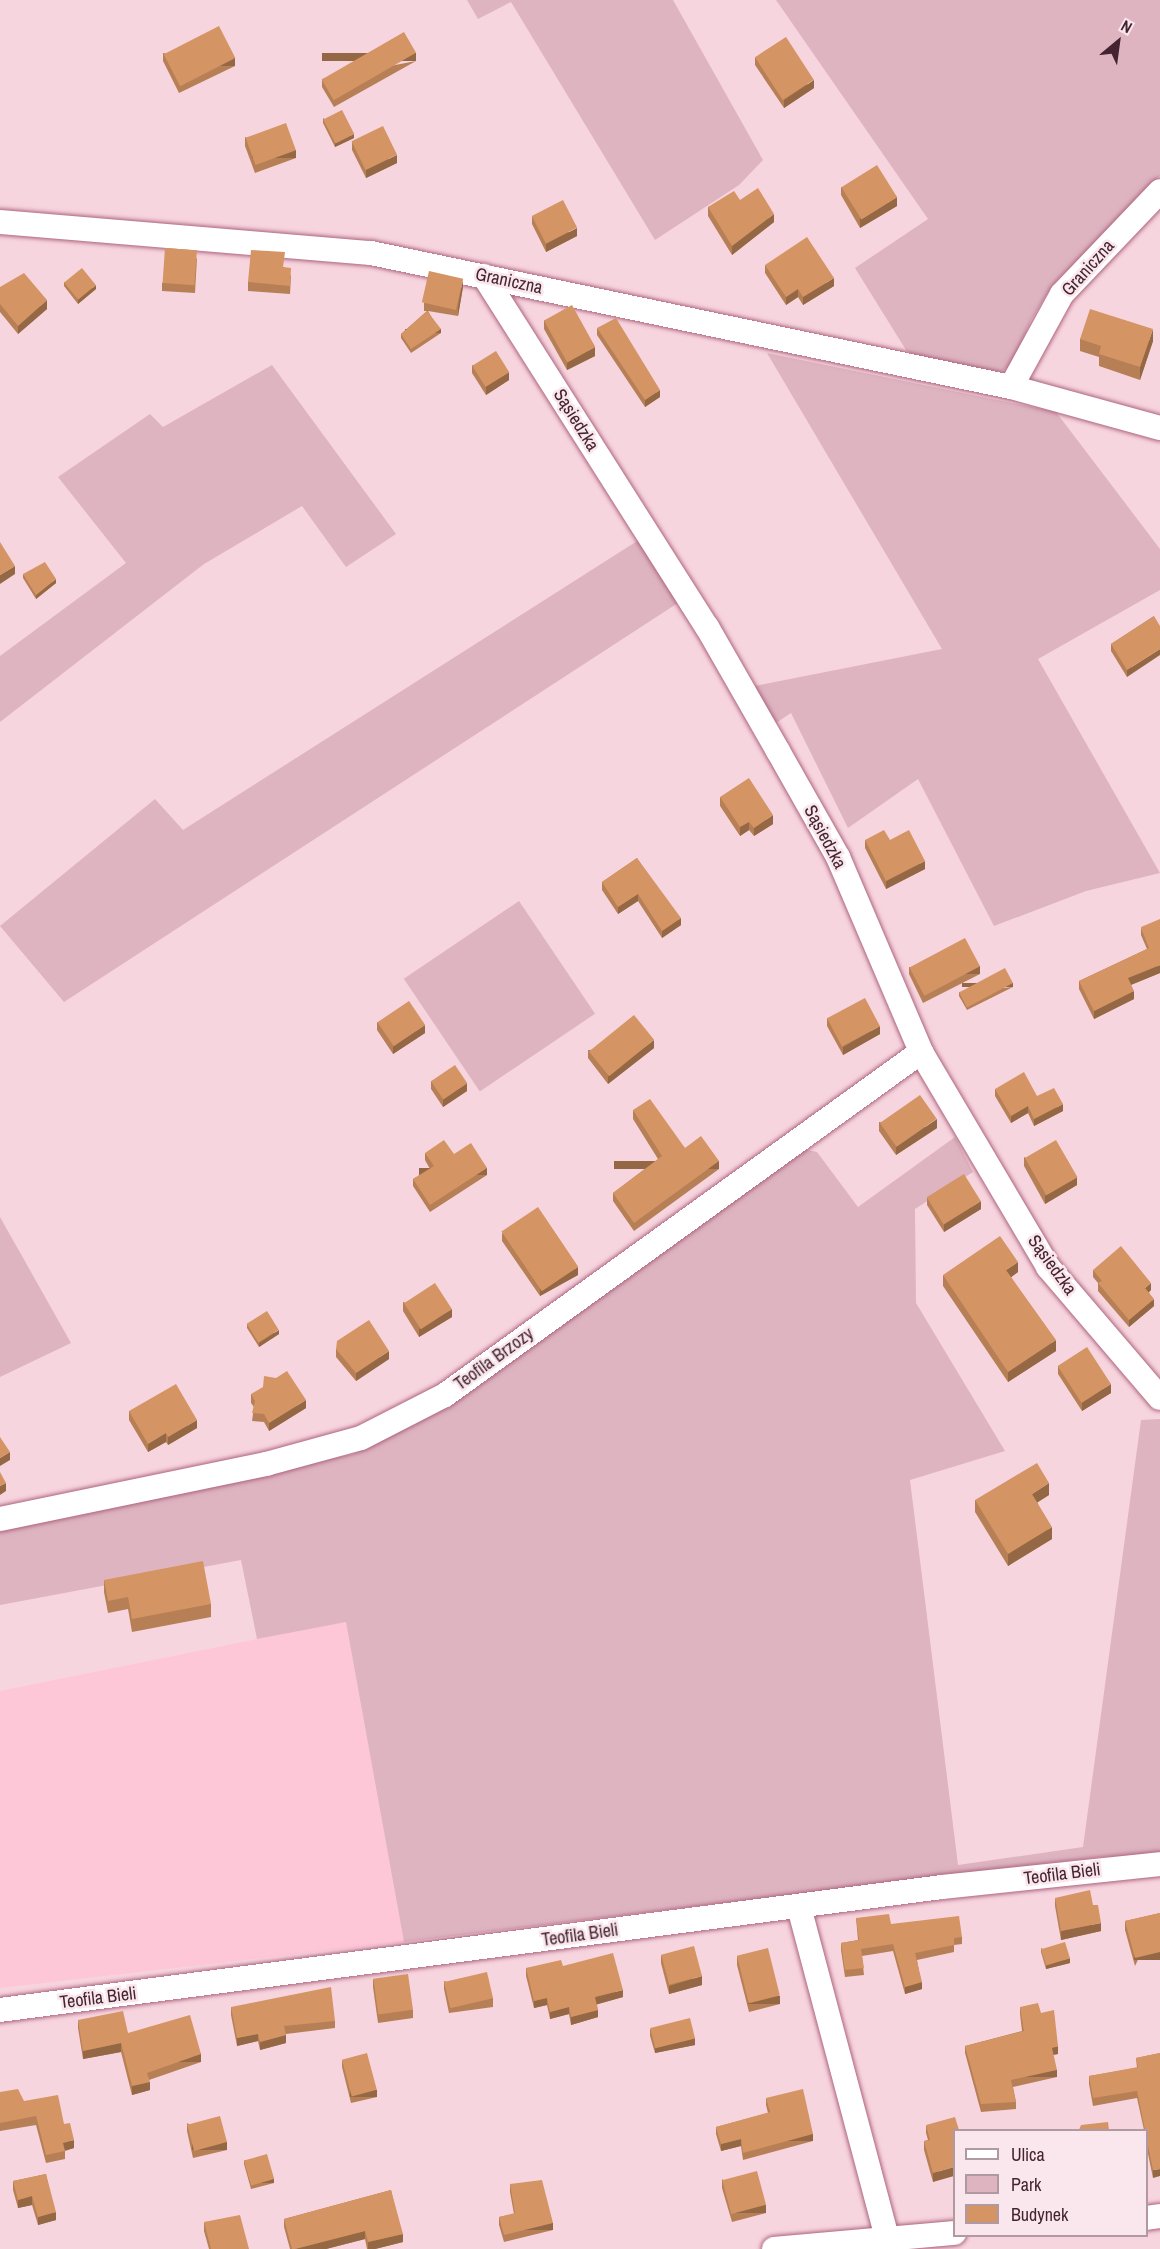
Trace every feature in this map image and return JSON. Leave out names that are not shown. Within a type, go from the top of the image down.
[{"type":"street","name":"Graniczna","points":[[1011,387],[1062,294],[1160,191]]},
{"type":"street","name":"Graniczna","points":[[0,222],[371,253],[1011,387],[1160,428]]},
{"type":"street","name":"Sąsiedzka","points":[[484,276],[707,627],[838,857],[921,1052],[1048,1267],[1160,1398]]},
{"type":"street","name":"Teofila Brzozy","points":[[0,1519],[266,1464],[362,1438],[445,1395],[921,1052]]},
{"type":"street","name":"Teofila Bieli","points":[[0,2010],[799,1907],[1160,1864]]},
{"type":"street","points":[[799,1907],[889,2243]]},
{"type":"street","points":[[774,2249],[889,2243],[953,2233]]},
{"type":"shaded area","points":[[346,1621],[404,1942],[0,1988],[0,1691]]},
{"type":"green space","points":[[467,0],[673,0],[763,160],[739,185],[655,240],[511,2],[478,19]]},
{"type":"green space","points":[[776,0],[1160,0],[1160,176],[1052,286],[1031,320],[1012,365],[1000,372],[924,361],[906,350],[855,268],[928,219]]},
{"type":"green space","points":[[767,353],[1056,412],[1160,549],[1160,590],[1038,659],[1160,873],[1086,891],[994,926],[918,779],[848,828],[791,713],[773,725],[755,686],[942,649]]},
{"type":"green space","points":[[272,365],[396,534],[346,567],[302,506],[204,564],[0,722],[0,656],[126,563],[58,477],[150,414],[163,427]]},
{"type":"green space","points":[[645,536],[681,601],[64,1002],[0,926],[155,799],[183,830]]},
{"type":"green space","points":[[519,901],[595,1014],[480,1091],[404,979]]},
{"type":"green space","points":[[955,1137],[973,1172],[915,1209],[916,1303],[1005,1451],[910,1480],[958,1865],[1083,1847],[1141,1420],[1160,1419],[1160,1855],[1100,1857],[404,1942],[346,1622],[257,1639],[241,1560],[0,1605],[0,1528],[354,1454],[455,1401],[803,1149],[817,1152],[858,1207]]},
{"type":"green space","points":[[0,1217],[71,1343],[0,1377]]},
{"type":"building","points":[[219,26],[235,58],[180,86],[164,54]]},
{"type":"building","points":[[404,32],[416,53],[334,100],[322,80]]},
{"type":"building","points":[[786,37],[814,80],[783,100],[755,57]]},
{"type":"building","points":[[342,110],[354,134],[336,144],[323,120]]},
{"type":"building","points":[[286,123],[296,150],[256,165],[246,138]]},
{"type":"building","points":[[383,126],[397,155],[366,170],[352,141]]},
{"type":"building","points":[[877,165],[897,197],[862,219],[841,187]]},
{"type":"building","points":[[758,188],[774,214],[732,246],[708,207],[734,191],[740,200]]},
{"type":"building","points":[[563,200],[577,228],[546,244],[532,216]]},
{"type":"building","points":[[807,237],[834,278],[803,297],[798,289],[786,297],[765,265]]},
{"type":"building","points":[[165,248],[197,250],[194,285],[163,283]]},
{"type":"building","points":[[251,250],[285,252],[283,267],[291,268],[290,286],[248,282]]},
{"type":"building","points":[[82,268],[96,285],[78,300],[64,282]]},
{"type":"building","points":[[429,271],[463,279],[456,310],[422,302]]},
{"type":"building","points":[[24,273],[47,300],[18,326],[0,304],[0,287]]},
{"type":"building","points":[[572,305],[595,347],[567,362],[544,321]]},
{"type":"building","points":[[1090,309],[1153,329],[1140,367],[1099,354],[1101,346],[1080,339]]},
{"type":"building","points":[[427,311],[441,329],[411,349],[401,334]]},
{"type":"building","points":[[616,318],[660,390],[645,400],[597,328]]},
{"type":"building","points":[[496,351],[509,372],[486,387],[472,366]]},
{"type":"building","points":[[0,542],[15,566],[0,575]]},
{"type":"building","points":[[45,562],[56,579],[36,595],[23,574]]},
{"type":"building","points":[[1154,616],[1160,626],[1160,649],[1127,670],[1111,644]]},
{"type":"building","points":[[749,778],[773,815],[754,828],[749,822],[740,827],[720,797]]},
{"type":"building","points":[[884,830],[890,840],[909,830],[925,861],[886,881],[865,840]]},
{"type":"building","points":[[637,858],[681,918],[662,931],[638,894],[618,907],[602,882]]},
{"type":"building","points":[[1160,919],[1160,965],[1128,978],[1134,991],[1094,1011],[1079,981],[1149,948],[1141,927]]},
{"type":"building","points":[[965,938],[980,966],[924,996],[909,968]]},
{"type":"building","points":[[1005,968],[1013,983],[967,1007],[959,992]]},
{"type":"building","points":[[865,998],[880,1026],[842,1046],[827,1018]]},
{"type":"building","points":[[409,1001],[425,1025],[394,1046],[377,1022]]},
{"type":"building","points":[[634,1015],[654,1040],[609,1076],[589,1052]]},
{"type":"building","points":[[455,1065],[467,1083],[443,1099],[431,1081]]},
{"type":"building","points":[[1024,1072],[1037,1096],[1054,1088],[1063,1104],[1034,1119],[1028,1106],[1011,1116],[995,1089]]},
{"type":"building","points":[[920,1095],[937,1119],[896,1147],[880,1123]]},
{"type":"building","points":[[650,1099],[685,1148],[701,1136],[719,1161],[634,1223],[613,1193],[662,1156],[633,1110]]},
{"type":"building","points":[[444,1140],[454,1154],[471,1143],[487,1168],[430,1205],[413,1179],[434,1166],[425,1153]]},
{"type":"building","points":[[1056,1140],[1078,1177],[1046,1195],[1025,1158]]},
{"type":"building","points":[[964,1174],[981,1201],[944,1224],[927,1197]]},
{"type":"building","points":[[538,1207],[578,1267],[542,1291],[502,1232]]},
{"type":"building","points":[[1000,1236],[1018,1262],[1006,1270],[1056,1340],[1008,1372],[943,1275]]},
{"type":"building","points":[[1121,1246],[1151,1283],[1145,1288],[1154,1299],[1129,1320],[1098,1283],[1102,1281],[1093,1270]]},
{"type":"building","points":[[435,1283],[452,1309],[421,1329],[404,1303]]},
{"type":"building","points":[[267,1311],[279,1330],[258,1342],[247,1324]]},
{"type":"building","points":[[369,1320],[389,1351],[356,1373],[336,1349],[337,1341]]},
{"type":"building","points":[[1087,1347],[1111,1384],[1082,1403],[1058,1366]]},
{"type":"building","points":[[287,1371],[306,1400],[269,1423],[264,1414],[252,1413],[255,1401],[251,1394],[263,1387],[264,1376],[276,1378]]},
{"type":"building","points":[[176,1384],[197,1420],[168,1437],[166,1433],[148,1444],[129,1411]]},
{"type":"building","points":[[0,1437],[10,1452],[0,1458]]},
{"type":"building","points":[[1037,1463],[1049,1483],[1032,1494],[1052,1527],[1008,1554],[975,1500]]},
{"type":"building","points":[[0,1472],[6,1483],[0,1486]]},
{"type":"building","points":[[203,1561],[211,1604],[132,1619],[128,1597],[108,1601],[104,1580]]},
{"type":"building","points":[[1090,1890],[1093,1905],[1098,1905],[1101,1923],[1061,1931],[1055,1898]]},
{"type":"building","points":[[1160,1913],[1160,1952],[1135,1958],[1125,1921]]},
{"type":"building","points":[[889,1914],[891,1924],[959,1916],[962,1937],[954,1938],[954,1945],[915,1953],[922,1982],[905,1987],[893,1944],[861,1949],[864,1968],[845,1970],[841,1943],[859,1940],[856,1918]]},
{"type":"building","points":[[1065,1942],[1070,1958],[1046,1966],[1041,1949]]},
{"type":"building","points":[[694,1946],[702,1976],[669,1985],[661,1955]]},
{"type":"building","points":[[768,1948],[780,1996],[749,2003],[737,1956]]},
{"type":"building","points":[[613,1953],[623,1990],[595,1997],[598,2010],[571,2017],[569,2007],[550,2012],[547,1998],[534,2001],[526,1968],[561,1960],[563,1966]]},
{"type":"building","points":[[487,1972],[493,1998],[450,2008],[444,1982]]},
{"type":"building","points":[[408,1974],[413,2010],[378,2015],[373,1979]]},
{"type":"building","points":[[331,1987],[335,2021],[284,2026],[286,2035],[260,2042],[258,2034],[237,2038],[231,2007]]},
{"type":"building","points":[[1038,2003],[1041,2013],[1054,2010],[1058,2046],[1052,2048],[1057,2070],[1011,2080],[1016,2102],[981,2104],[965,2046],[1024,2031],[1020,2007]]},
{"type":"building","points":[[123,2011],[128,2033],[190,2015],[201,2054],[147,2073],[150,2082],[132,2086],[121,2043],[83,2051],[78,2020]]},
{"type":"building","points":[[690,2018],[695,2038],[655,2048],[650,2028]]},
{"type":"building","points":[[367,2053],[377,2090],[352,2096],[342,2060]]},
{"type":"building","points":[[1160,2053],[1160,2169],[1153,2170],[1148,2146],[1148,2129],[1145,2129],[1137,2091],[1093,2098],[1089,2076],[1138,2067],[1136,2058]]},
{"type":"building","points":[[18,2089],[24,2101],[58,2095],[64,2124],[70,2123],[74,2140],[63,2143],[65,2151],[46,2155],[36,2116],[0,2123],[0,2092]]},
{"type":"building","points":[[803,2089],[813,2134],[743,2153],[741,2139],[721,2144],[716,2127],[770,2112],[766,2098]]},
{"type":"building","points":[[220,2116],[227,2142],[194,2151],[187,2125]]},
{"type":"building","points":[[955,2117],[959,2129],[953,2129],[953,2167],[933,2173],[924,2141],[930,2140],[926,2125]]},
{"type":"building","points":[[1108,2122],[1109,2129],[1079,2129],[1081,2125]]},
{"type":"building","points":[[267,2154],[274,2179],[251,2186],[244,2161]]},
{"type":"building","points":[[757,2171],[766,2205],[731,2214],[722,2180]]},
{"type":"building","points":[[46,2174],[56,2212],[38,2217],[32,2196],[18,2200],[13,2181]]},
{"type":"building","points":[[542,2180],[553,2223],[504,2235],[499,2217],[515,2213],[510,2184]]},
{"type":"building","points":[[391,2190],[403,2234],[368,2242],[365,2231],[292,2249],[284,2219]]},
{"type":"building","points":[[240,2215],[249,2249],[211,2249],[204,2222]]}]
